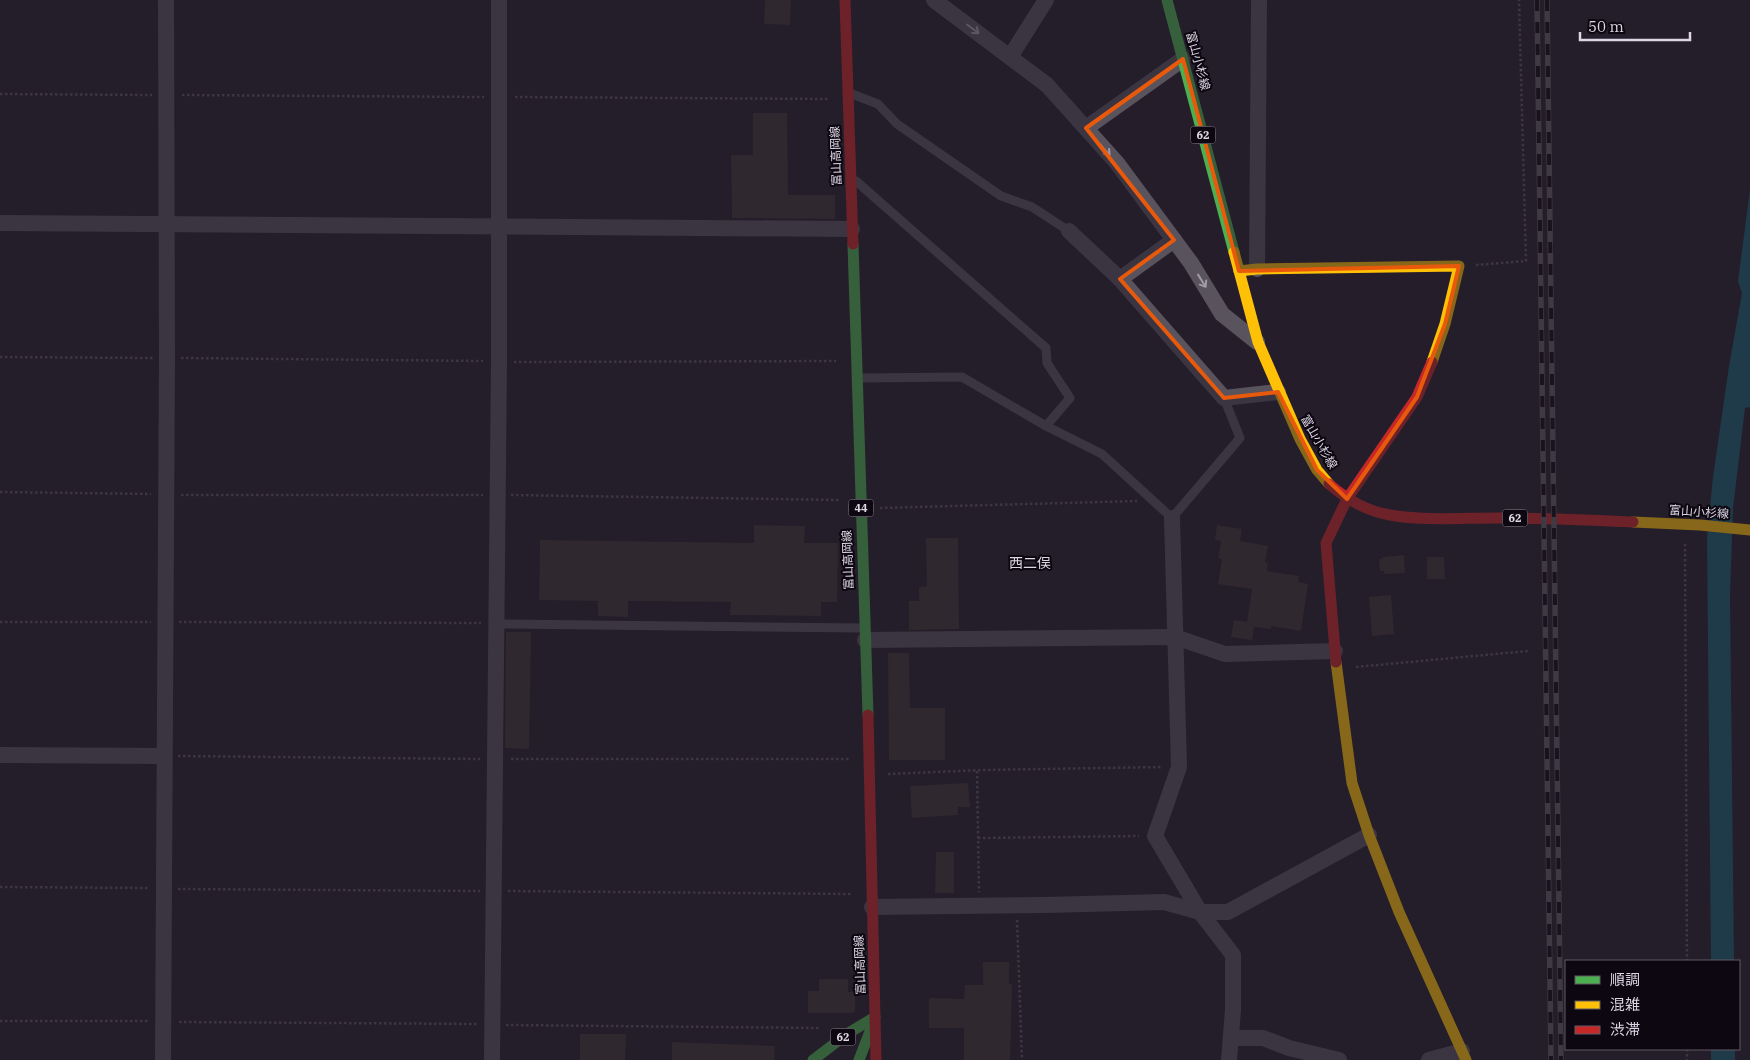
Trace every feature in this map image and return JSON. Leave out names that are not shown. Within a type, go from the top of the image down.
[{"type":"main road","name":"富山高岡線","points":[[845,0],[870,775],[876,1060]]},
{"type":"main road","name":"富山小杉線","points":[[1167,0],[1258,342],[1278,392],[1300,439],[1317,470],[1330,485],[1347,499],[1369,510],[1389,515],[1426,518],[1545,518],[1700,525],[1745,529]]},
{"type":"main road","points":[[1239,271],[1257,269],[1459,266],[1445,324],[1418,397],[1347,499],[1326,543],[1335,651],[1352,783],[1369,836],[1400,912],[1464,1055]]},
{"type":"main road","points":[[860,1060],[875,1017]]},
{"type":"main road","name":"62","points":[[813,1060],[847,1034],[875,1017]]},
{"type":"street","points":[[163,1060],[167,358],[166,0]]},
{"type":"street","points":[[492,1060],[495,759],[501,623],[498,495],[499,0]]},
{"type":"street","points":[[934,0],[1047,85],[1117,163],[1191,263],[1222,314],[1258,342]]},
{"type":"street","points":[[1010,57],[1046,0]]},
{"type":"street","points":[[1257,269],[1259,0]]},
{"type":"street","points":[[1086,128],[1183,59]]},
{"type":"street","points":[[0,223],[852,229]]},
{"type":"street","points":[[1070,232],[1120,279],[1224,398],[1278,392]]},
{"type":"street","points":[[1120,279],[1174,240]]},
{"type":"street","points":[[1172,518],[1179,767],[1155,836],[1200,912],[1233,955],[1229,1060]]},
{"type":"street","points":[[864,634],[1175,637],[1225,654],[1335,651]]},
{"type":"street","points":[[0,755],[164,756]]},
{"type":"street","points":[[872,901],[980,906],[1164,902],[1200,912],[1228,912],[1369,836]]},
{"type":"street","points":[[1231,1038],[1263,1038],[1289,1054],[1339,1060]]},
{"type":"street","points":[[1429,1060],[1464,1055]]},
{"type":"lane","points":[[848,96],[878,104],[897,124],[1001,196],[1032,207],[1070,232]]},
{"type":"lane","points":[[851,176],[1046,348],[1047,363],[1070,398],[1046,426]]},
{"type":"lane","points":[[857,378],[962,377],[1046,426],[1102,454],[1172,518],[1240,438],[1224,398]]},
{"type":"lane","points":[[501,623],[864,634]]},
{"type":"path","points":[[1459,266],[1526,261],[1519,0]]},
{"type":"path","points":[[0,94],[499,97],[848,96]]},
{"type":"path","points":[[0,357],[499,362],[857,361]]},
{"type":"path","points":[[0,492],[166,495],[498,495],[861,504],[1152,500]]},
{"type":"path","points":[[1685,525],[1687,960]]},
{"type":"path","points":[[0,622],[501,623]]},
{"type":"path","points":[[1337,669],[1528,651]]},
{"type":"path","points":[[164,756],[869,760]]},
{"type":"path","points":[[870,775],[1179,767]]},
{"type":"path","points":[[977,771],[980,906]]},
{"type":"path","points":[[978,838],[1155,836]]},
{"type":"path","points":[[0,887],[494,891],[872,901]]},
{"type":"path","points":[[1017,906],[1022,1060]]},
{"type":"path","points":[[0,1021],[829,1028],[847,1034]]},
{"type":"highlighted area","points":[[1183,59],[1239,271],[1459,266],[1445,324],[1417,397],[1347,499],[1317,470],[1278,392],[1224,398],[1120,279],[1174,240],[1086,128]]},
{"type":"water","points":[[1750,190],[1750,407],[1745,408],[1733,508],[1730,595],[1734,960],[1711,960],[1707,539],[1713,477],[1742,293],[1738,281]]},
{"type":"water","points":[[1711,1050],[1735,1050],[1735,1060],[1711,1060]]},
{"type":"building","points":[[765,0],[791,0],[790,25],[764,24]]},
{"type":"building","points":[[753,113],[787,113],[788,195],[835,195],[835,219],[732,218],[731,155],[753,155]]},
{"type":"building","points":[[754,525],[805,526],[804,543],[838,543],[837,602],[821,602],[821,616],[730,615],[731,602],[628,601],[628,617],[598,616],[598,601],[539,600],[540,540],[754,543]]},
{"type":"building","points":[[1217,525],[1242,529],[1240,541],[1268,546],[1265,562],[1268,563],[1267,571],[1299,576],[1298,582],[1308,584],[1301,631],[1271,626],[1271,629],[1254,627],[1252,640],[1231,637],[1234,620],[1247,622],[1252,589],[1218,584],[1222,559],[1218,558],[1221,541],[1215,540]]},
{"type":"building","points":[[926,538],[958,538],[959,629],[909,630],[909,601],[919,601],[919,587],[927,586]]},
{"type":"building","points":[[1404,555],[1405,573],[1384,574],[1384,571],[1380,571],[1379,559],[1383,559],[1382,557]]},
{"type":"building","points":[[1427,557],[1444,557],[1445,579],[1427,579]]},
{"type":"building","points":[[1391,595],[1394,634],[1372,636],[1369,597]]},
{"type":"building","points":[[506,632],[531,632],[529,749],[505,748]]},
{"type":"building","points":[[888,653],[909,653],[910,708],[945,708],[945,760],[889,760]]},
{"type":"building","points":[[968,783],[970,807],[958,807],[958,815],[912,818],[910,786]]},
{"type":"building","points":[[936,852],[954,852],[954,893],[935,893]]},
{"type":"building","points":[[983,962],[1009,962],[1009,984],[1012,984],[1010,1060],[964,1060],[964,1028],[929,1028],[929,998],[964,999],[965,985],[983,985]]},
{"type":"building","points":[[819,979],[848,979],[848,992],[855,992],[855,1012],[808,1013],[808,991],[819,991]]},
{"type":"building","points":[[580,1034],[626,1034],[625,1060],[580,1060]]},
{"type":"building","points":[[672,1042],[775,1046],[774,1060],[672,1060]]},
{"type":"railway","points":[[1537,0],[1551,1060]]},
{"type":"railway","points":[[1547,0],[1561,1060]]},
{"type":"traffic: fast","points":[[1167,0],[1234,252]]},
{"type":"traffic: fast","points":[[853,244],[868,715]]},
{"type":"traffic: fast","points":[[813,1060],[847,1034],[875,1017]]},
{"type":"traffic: fast","points":[[859,1060],[874,1021]]},
{"type":"traffic: slow","points":[[1234,252],[1258,342],[1300,439],[1317,470],[1329,484]]},
{"type":"traffic: slow","points":[[1239,271],[1257,269],[1459,266],[1445,324],[1432,362]]},
{"type":"traffic: slow","points":[[1633,522],[1700,525],[1750,530]]},
{"type":"traffic: slow","points":[[1336,662],[1352,783],[1369,835],[1399,912],[1466,1060]]},
{"type":"traffic: jam","points":[[845,0],[853,244]]},
{"type":"traffic: jam","points":[[1336,662],[1326,543],[1347,499],[1417,397],[1432,362]]},
{"type":"traffic: jam","points":[[1329,484],[1342,495],[1365,507],[1381,513],[1403,517],[1443,519],[1530,518],[1633,522]]},
{"type":"traffic: jam","points":[[868,715],[876,1060]]},
{"type":"district","name":"西二俣","points":[[1030,563]]}]
